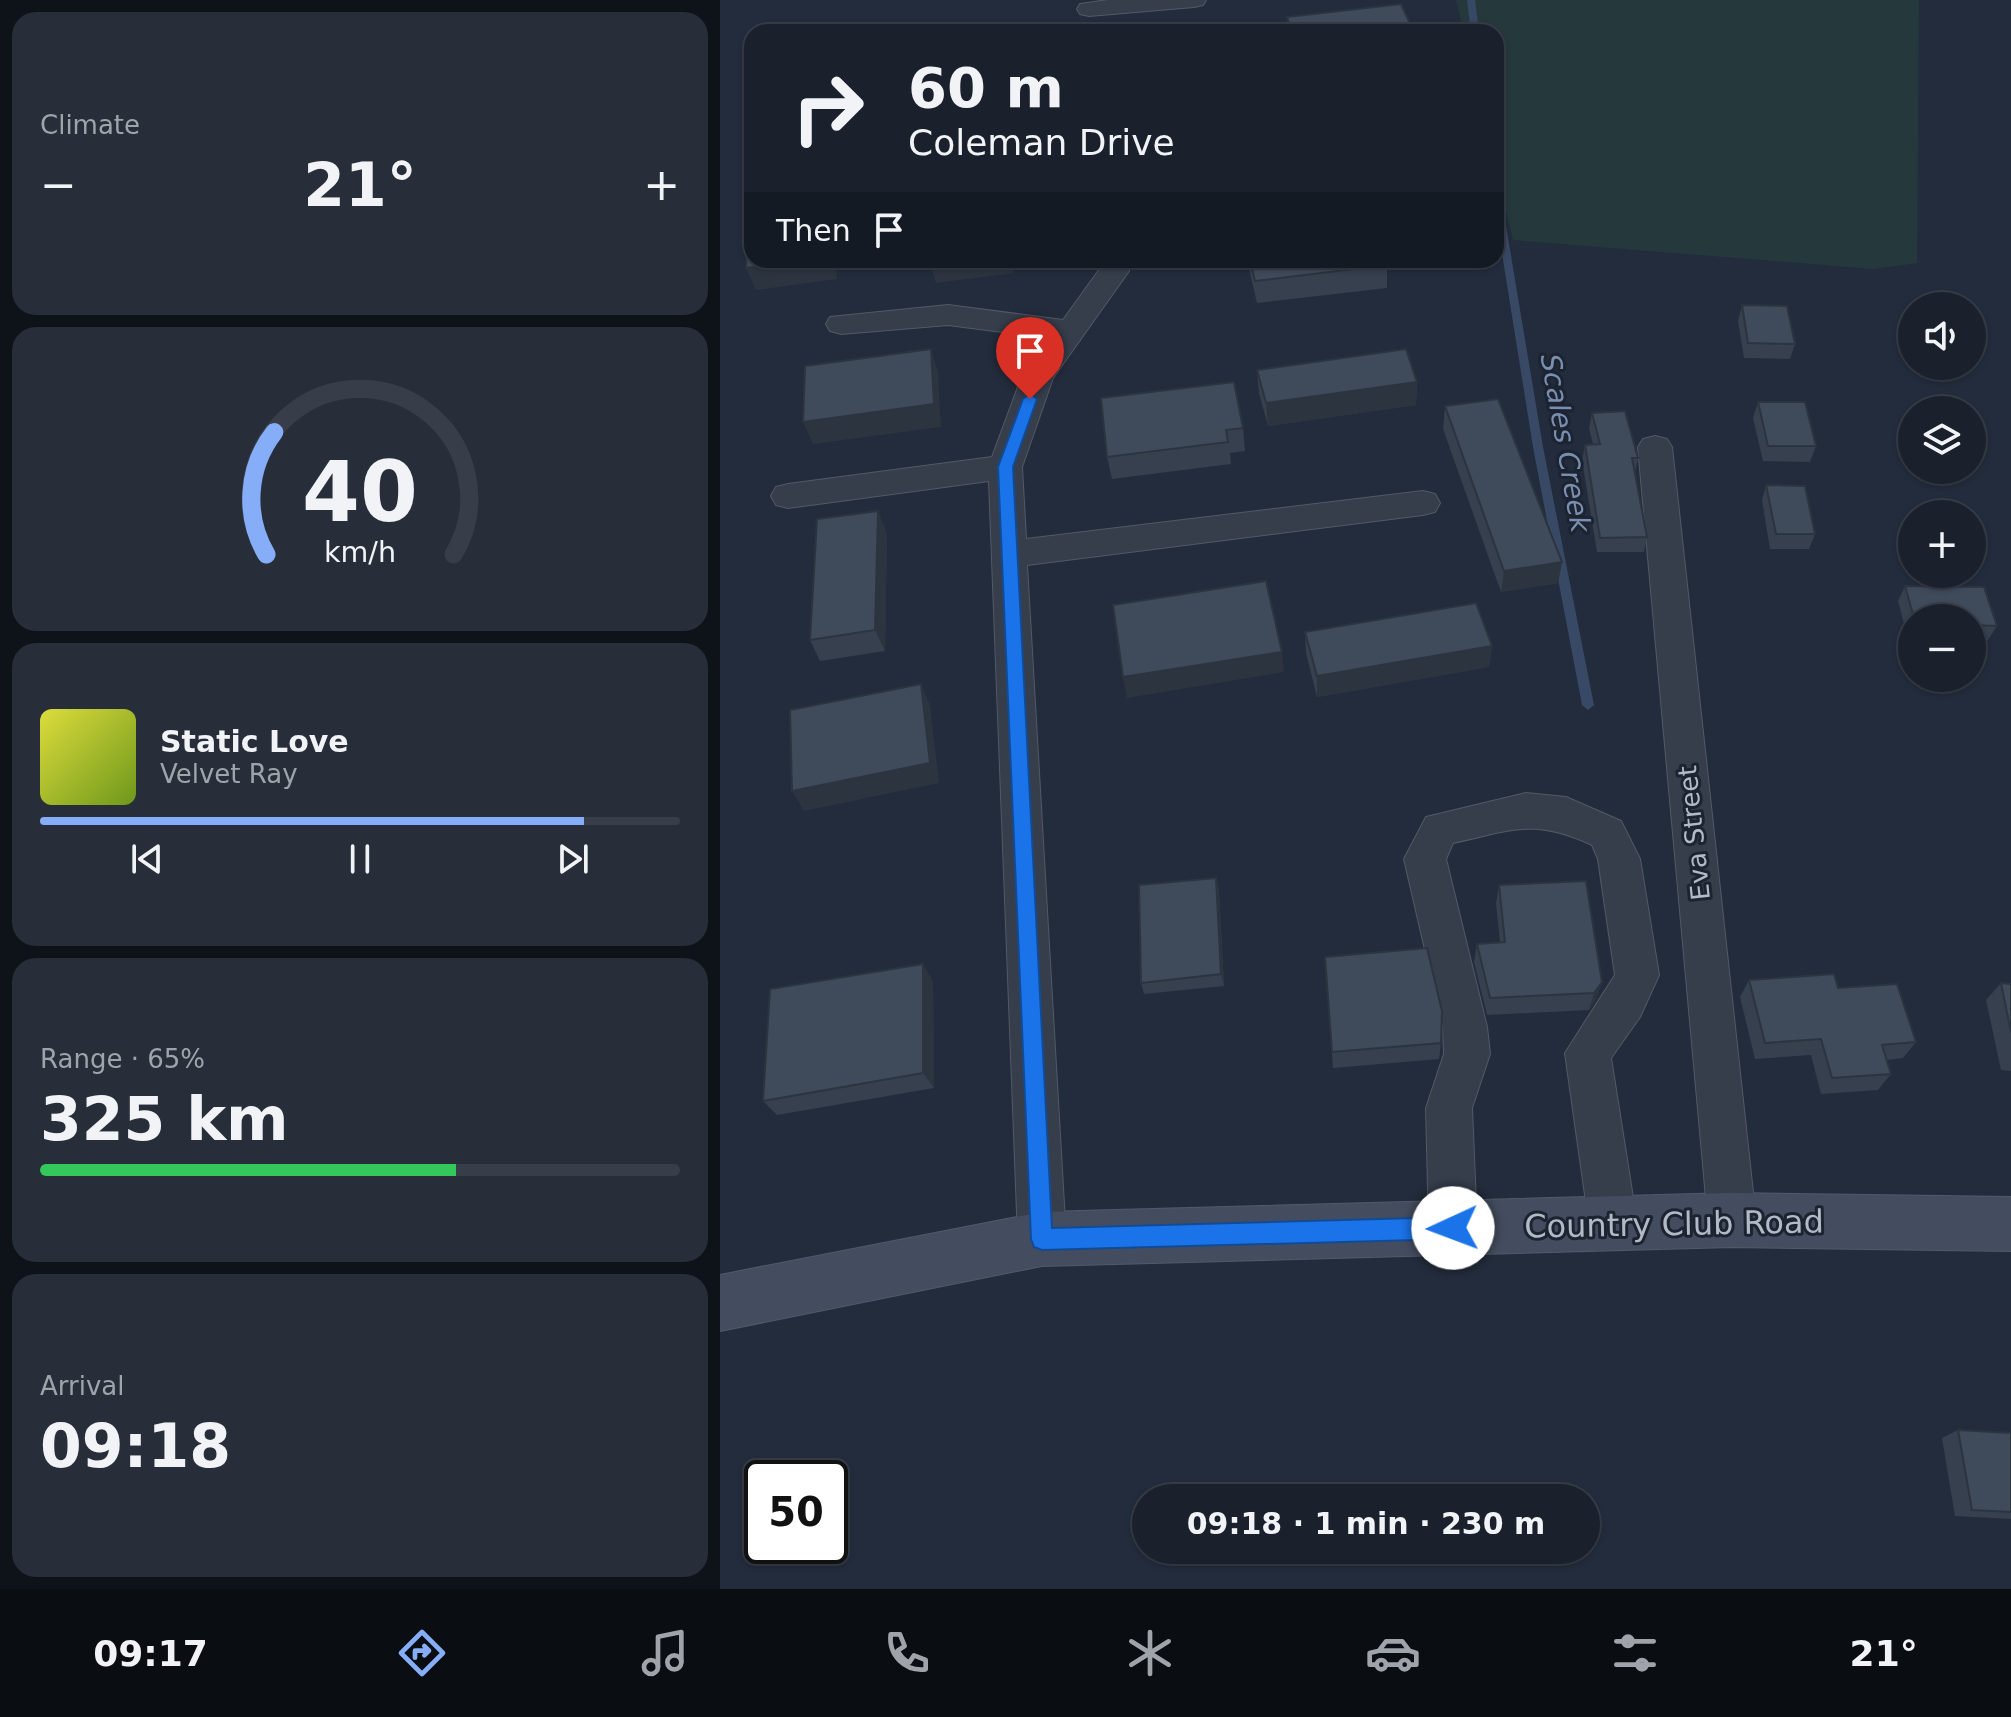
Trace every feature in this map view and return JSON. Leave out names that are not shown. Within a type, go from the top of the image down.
[{"type":"main road","name":"Country Club Road","points":[[720,1303],[1042,1239],[1732,1220],[2011,1224]]},
{"type":"street","points":[[1089,14],[1194,0]]},
{"type":"street","points":[[1042,1239],[1005,467],[1038,376],[1114,268]]},
{"type":"street","points":[[841,324],[948,315],[1071,331]]},
{"type":"street","name":"Eva Street","points":[[1655,447],[1732,1220]]},
{"type":"street","points":[[788,496],[1005,467]]},
{"type":"street","points":[[1010,554],[1423,503]]},
{"type":"street","points":[[1453,1228],[1449,1108],[1467,1054],[1465,1027],[1425,859],[1440,829],[1526,810],[1566,814],[1607,833],[1619,859],[1637,975],[1624,1003],[1588,1053],[1613,1223]]},
{"type":"green space","points":[[1456,0],[1919,0],[1917,263],[1874,269],[1513,240],[1504,203],[1504,24],[1462,24]]},
{"type":"building","points":[[1401,4],[1410,24],[1289,24],[1287,17]]},
{"type":"building","points":[[1252,268],[1362,268],[1255,281]]},
{"type":"building","points":[[1742,305],[1787,306],[1795,344],[1748,343]]},
{"type":"building","points":[[931,349],[934,404],[803,422],[805,366]]},
{"type":"building","points":[[1406,349],[1417,382],[1266,403],[1257,370]]},
{"type":"building","points":[[1234,382],[1243,428],[1226,430],[1228,442],[1107,457],[1101,398]]},
{"type":"building","points":[[1498,399],[1562,562],[1504,571],[1445,406]]},
{"type":"building","points":[[1758,402],[1805,402],[1816,446],[1768,446]]},
{"type":"building","points":[[1625,411],[1638,458],[1632,458],[1647,537],[1600,538],[1585,445],[1600,444],[1592,413]]},
{"type":"building","points":[[1766,485],[1805,486],[1815,534],[1776,534]]},
{"type":"building","points":[[878,511],[875,630],[810,640],[817,519]]},
{"type":"building","points":[[1266,581],[1282,652],[1123,677],[1113,605]]},
{"type":"building","points":[[1906,588],[1984,588],[1997,626],[1986,626],[1986,604],[1910,604]]},
{"type":"building","points":[[1476,603],[1492,646],[1317,676],[1305,632]]},
{"type":"building","points":[[921,684],[930,763],[792,791],[790,710]]},
{"type":"building","points":[[1216,878],[1221,974],[1141,983],[1139,885]]},
{"type":"building","points":[[1586,881],[1602,982],[1594,993],[1490,998],[1477,944],[1505,942],[1499,885]]},
{"type":"building","points":[[1427,948],[1442,1011],[1441,1043],[1332,1052],[1325,957]]},
{"type":"building","points":[[923,964],[923,1073],[763,1101],[770,989]]},
{"type":"building","points":[[1834,974],[1838,988],[1897,984],[1916,1042],[1882,1045],[1891,1074],[1832,1078],[1821,1039],[1765,1043],[1749,980]]},
{"type":"building","points":[[2001,983],[2011,984],[2011,1032]]},
{"type":"building","points":[[1958,1430],[2011,1433],[2011,1512],[1972,1510]]},
{"type":"waterway","name":"Scales Creek","points":[[1471,0],[1474,24]]},
{"type":"waterway","name":"Scales Creek","points":[[1504,239],[1538,447],[1588,705]]},
{"type":"route","points":[[1030,399],[1005,467],[1042,1239],[1453,1228]]}]
